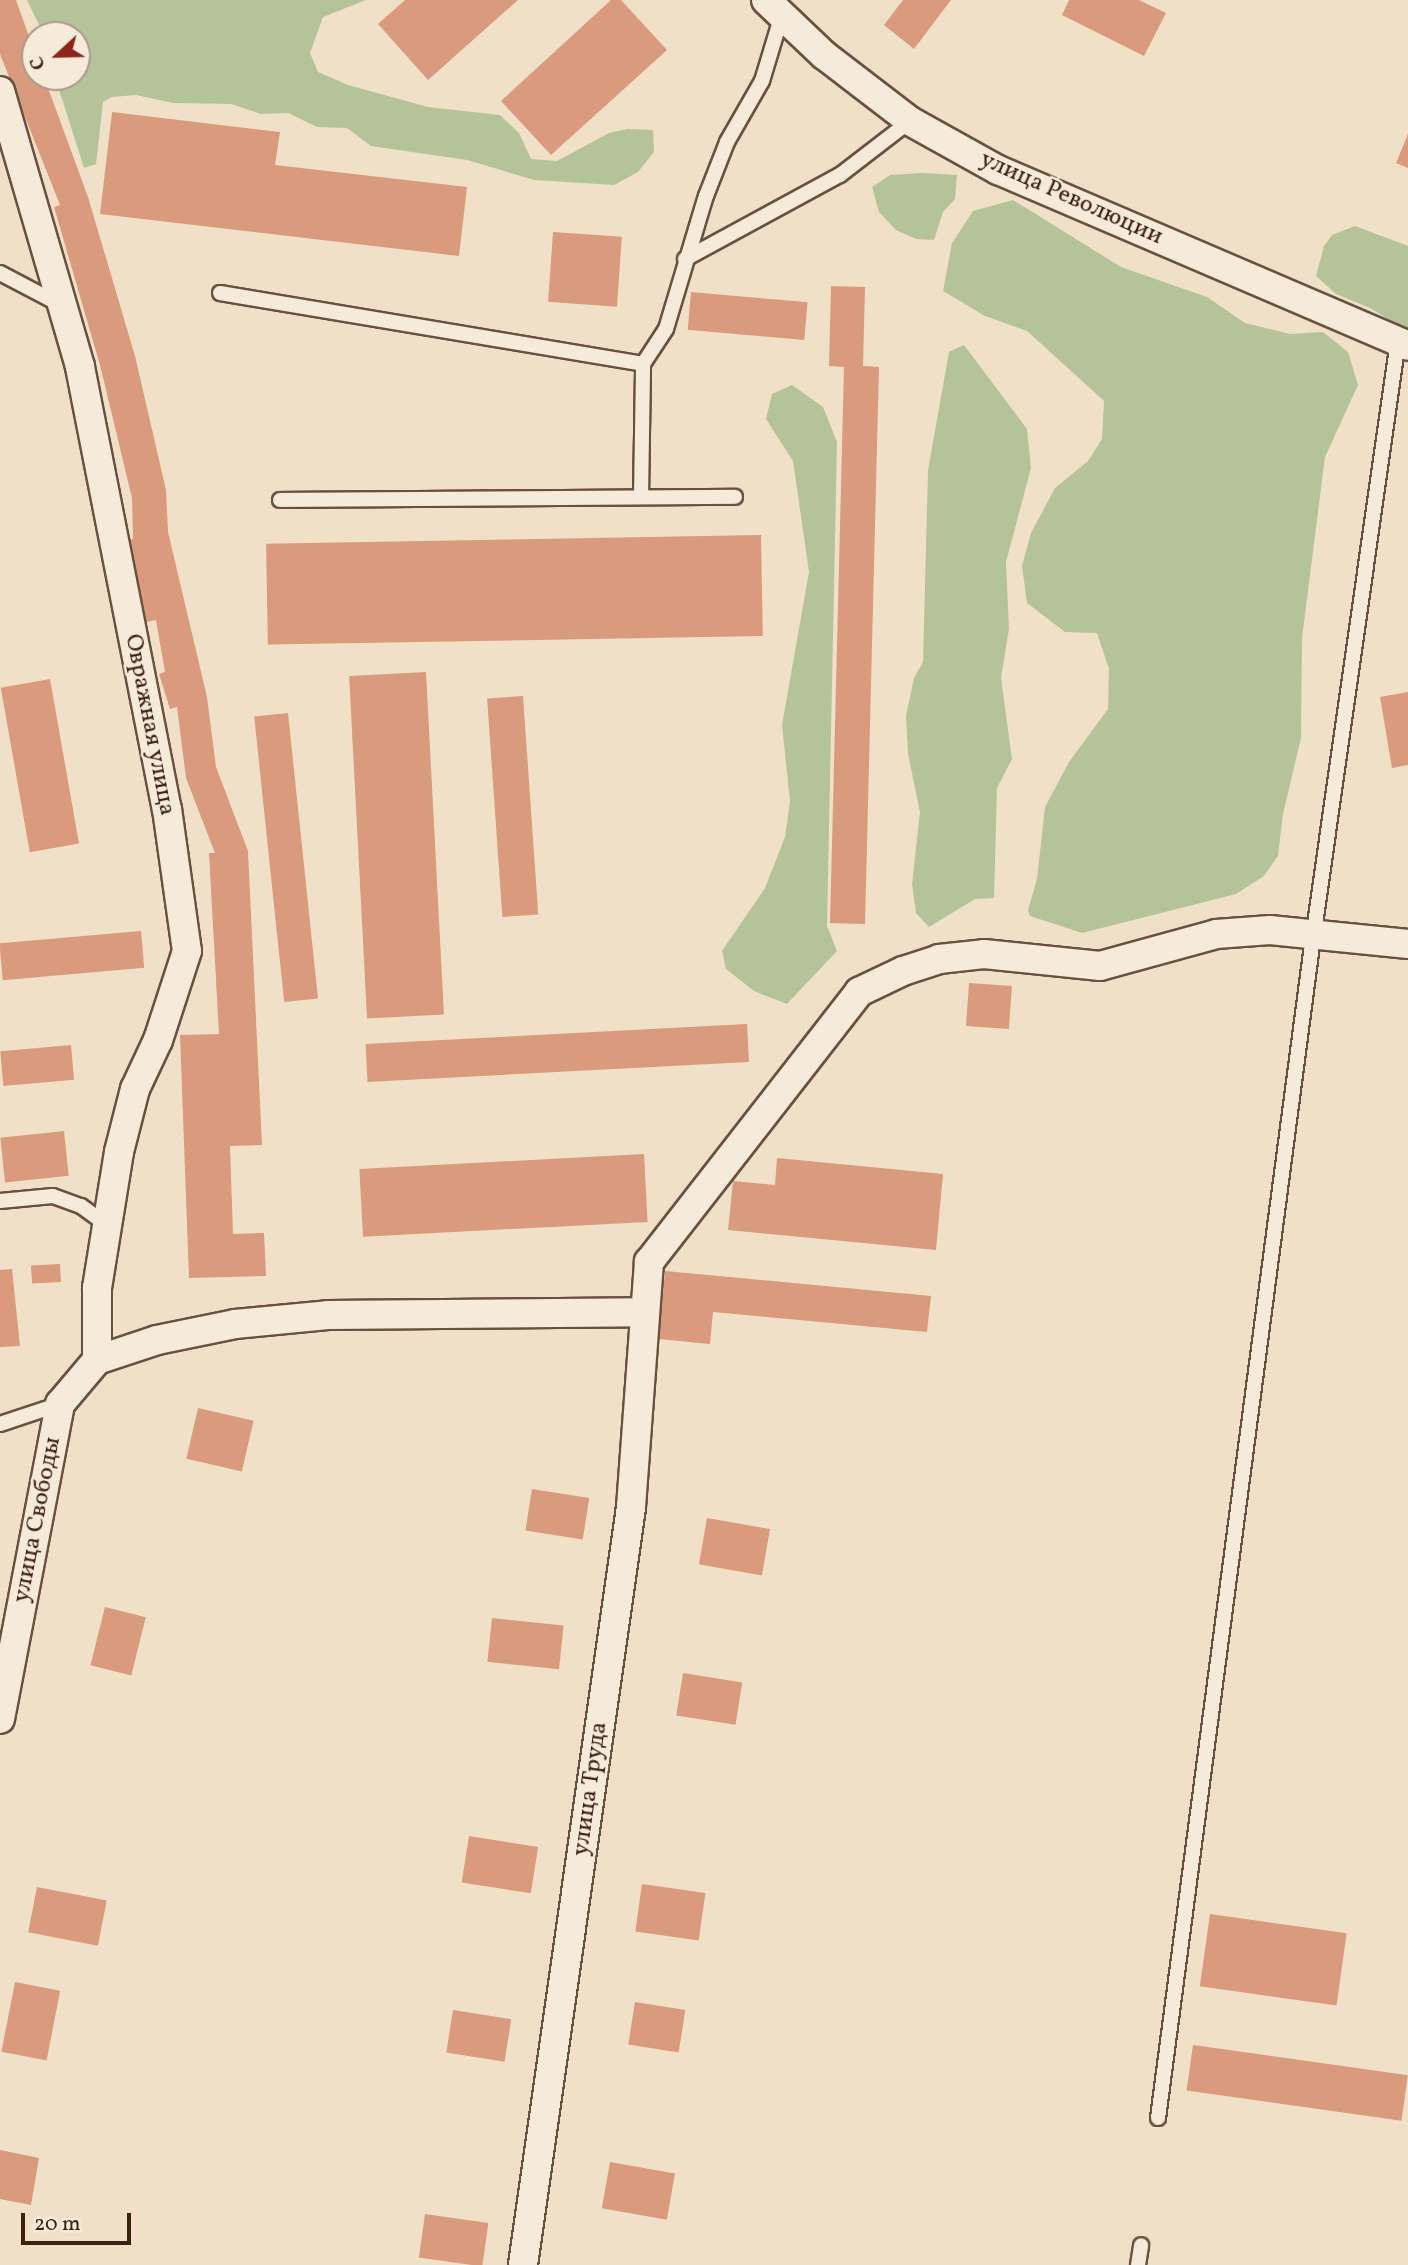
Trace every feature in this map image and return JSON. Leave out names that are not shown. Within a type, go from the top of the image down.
[{"type":"street","name":"улица Революции","points":[[774,9],[910,121],[999,170],[1403,343]]},
{"type":"street","name":"Овражная улица","points":[[1,97],[62,306],[102,468],[167,809],[187,951],[158,1040],[135,1089],[119,1152],[110,1227],[97,1288],[97,1360]]},
{"type":"street","name":"улица Труда","points":[[523,2265],[631,1507],[649,1262],[859,992],[939,959],[984,954],[1100,966],[1216,934],[1270,930],[1313,938],[1408,944]]},
{"type":"street","points":[[60,1404],[97,1360],[157,1340],[234,1324],[328,1315],[644,1312]]},
{"type":"street","name":"улица Свободы","points":[[0,1719],[60,1404]]},
{"type":"lane","points":[[641,497],[643,364],[666,329],[685,259],[727,142],[762,81],[774,9]]},
{"type":"lane","points":[[685,259],[840,175],[910,121]]},
{"type":"lane","points":[[0,273],[62,306]]},
{"type":"lane","points":[[220,293],[643,364]]},
{"type":"lane","points":[[1158,2118],[1313,938],[1403,343]]},
{"type":"lane","points":[[280,500],[735,497]]},
{"type":"lane","points":[[0,1201],[53,1196],[81,1206],[110,1227]]},
{"type":"lane","points":[[0,1424],[60,1404]]},
{"type":"lane","points":[[1138,2265],[1141,2245]]},
{"type":"green space","points":[[27,0],[366,0],[323,17],[310,53],[318,72],[348,85],[428,107],[500,115],[519,133],[531,159],[557,161],[609,133],[627,129],[653,130],[654,152],[638,172],[614,185],[534,180],[467,160],[371,146],[347,128],[317,127],[288,113],[261,114],[231,104],[173,103],[136,95],[112,97],[103,102],[96,164],[84,168],[59,91],[91,91],[91,21],[37,21]]},
{"type":"green space","points":[[890,175],[957,175],[955,199],[943,212],[934,240],[916,239],[896,230],[879,212],[872,187]]},
{"type":"green space","points":[[1013,200],[1121,267],[1207,297],[1245,323],[1290,334],[1323,332],[1348,352],[1358,385],[1325,457],[1302,638],[1301,738],[1283,814],[1278,856],[1264,876],[1236,894],[1082,933],[1030,916],[1028,910],[1037,879],[1045,807],[1069,762],[1108,709],[1109,669],[1097,633],[1065,632],[1027,603],[1022,566],[1031,533],[1055,488],[1088,461],[1102,439],[1104,401],[1027,331],[985,316],[943,291],[952,243],[973,211]]},
{"type":"green space","points":[[1355,226],[1408,246],[1408,331],[1370,308],[1336,294],[1316,276],[1324,246],[1332,235]]},
{"type":"green space","points":[[964,345],[1027,429],[1031,468],[1006,562],[1009,629],[1001,678],[1012,759],[997,788],[994,898],[975,899],[929,927],[916,913],[912,884],[920,812],[908,754],[906,716],[914,678],[923,662],[928,470],[949,352]]},
{"type":"green space","points":[[792,385],[823,407],[837,442],[827,926],[837,951],[787,1004],[754,991],[726,969],[722,951],[765,888],[785,837],[790,801],[782,725],[809,572],[793,461],[766,419],[772,394]]},
{"type":"building","points":[[0,0],[16,0],[24,21],[21,21],[21,91],[49,91],[88,197],[135,356],[166,490],[168,532],[207,697],[216,767],[248,851],[262,1145],[230,1146],[233,1234],[264,1233],[266,1276],[189,1278],[180,1035],[219,1034],[209,853],[215,853],[186,778],[177,707],[170,709],[159,674],[165,672],[156,620],[146,622],[128,540],[133,539],[132,498],[100,365],[54,207],[60,205],[0,54]]},
{"type":"building","points":[[405,0],[518,0],[428,80],[378,24]]},
{"type":"building","points":[[611,0],[621,0],[667,50],[551,155],[501,101]]},
{"type":"building","points":[[903,0],[951,0],[914,49],[884,25]]},
{"type":"building","points":[[1069,0],[1139,0],[1166,13],[1144,56],[1062,15]]},
{"type":"building","points":[[112,112],[280,132],[275,165],[467,187],[459,256],[100,214]]},
{"type":"building","points":[[1408,134],[1408,168],[1396,163]]},
{"type":"building","points":[[553,232],[622,237],[617,307],[548,302]]},
{"type":"building","points":[[831,286],[865,287],[863,366],[879,367],[865,924],[830,923],[844,367],[829,366]]},
{"type":"building","points":[[691,292],[808,302],[804,340],[688,330]]},
{"type":"building","points":[[761,535],[763,636],[268,645],[266,544]]},
{"type":"building","points":[[426,672],[444,1015],[367,1019],[349,676]]},
{"type":"building","points":[[50,679],[79,843],[30,852],[1,688]]},
{"type":"building","points":[[1408,692],[1408,765],[1392,768],[1380,697]]},
{"type":"building","points":[[523,696],[538,914],[502,917],[487,699]]},
{"type":"building","points":[[288,713],[318,998],[284,1002],[254,717]]},
{"type":"building","points":[[141,931],[144,968],[3,980],[0,943]]},
{"type":"building","points":[[969,983],[1012,986],[1009,1029],[966,1026]]},
{"type":"building","points":[[747,1024],[749,1062],[368,1082],[366,1044]]},
{"type":"building","points":[[71,1045],[74,1080],[3,1086],[0,1051]]},
{"type":"building","points":[[64,1131],[69,1176],[5,1182],[0,1138]]},
{"type":"building","points":[[644,1154],[648,1222],[363,1237],[359,1169]]},
{"type":"building","points":[[777,1158],[943,1174],[936,1250],[728,1230],[733,1181],[775,1185]]},
{"type":"building","points":[[60,1264],[61,1282],[32,1283],[31,1266]]},
{"type":"building","points":[[12,1269],[20,1346],[0,1347],[0,1270]]},
{"type":"building","points":[[665,1271],[931,1296],[927,1332],[713,1312],[710,1344],[659,1339]]},
{"type":"building","points":[[198,1408],[254,1421],[242,1471],[186,1459]]},
{"type":"building","points":[[532,1489],[589,1498],[583,1540],[525,1530]]},
{"type":"building","points":[[707,1518],[770,1529],[762,1575],[699,1564]]},
{"type":"building","points":[[105,1607],[146,1617],[131,1675],[90,1665]]},
{"type":"building","points":[[492,1618],[564,1626],[559,1669],[487,1662]]},
{"type":"building","points":[[683,1673],[742,1682],[736,1725],[676,1715]]},
{"type":"building","points":[[469,1836],[538,1847],[531,1893],[462,1882]]},
{"type":"building","points":[[642,1884],[705,1893],[699,1940],[635,1932]]},
{"type":"building","points":[[37,1887],[107,1901],[98,1946],[28,1932]]},
{"type":"building","points":[[1210,1914],[1347,1933],[1336,2005],[1200,1986]]},
{"type":"building","points":[[15,1982],[60,1991],[47,2060],[1,2052]]},
{"type":"building","points":[[635,2002],[685,2010],[679,2052],[628,2044]]},
{"type":"building","points":[[453,2010],[511,2019],[505,2062],[446,2052]]},
{"type":"building","points":[[1193,2045],[1408,2075],[1401,2121],[1187,2091]]},
{"type":"building","points":[[0,2150],[39,2158],[31,2205],[0,2199]]},
{"type":"building","points":[[610,2162],[675,2173],[667,2220],[602,2208]]},
{"type":"building","points":[[425,2214],[488,2223],[482,2265],[419,2258]]}]
